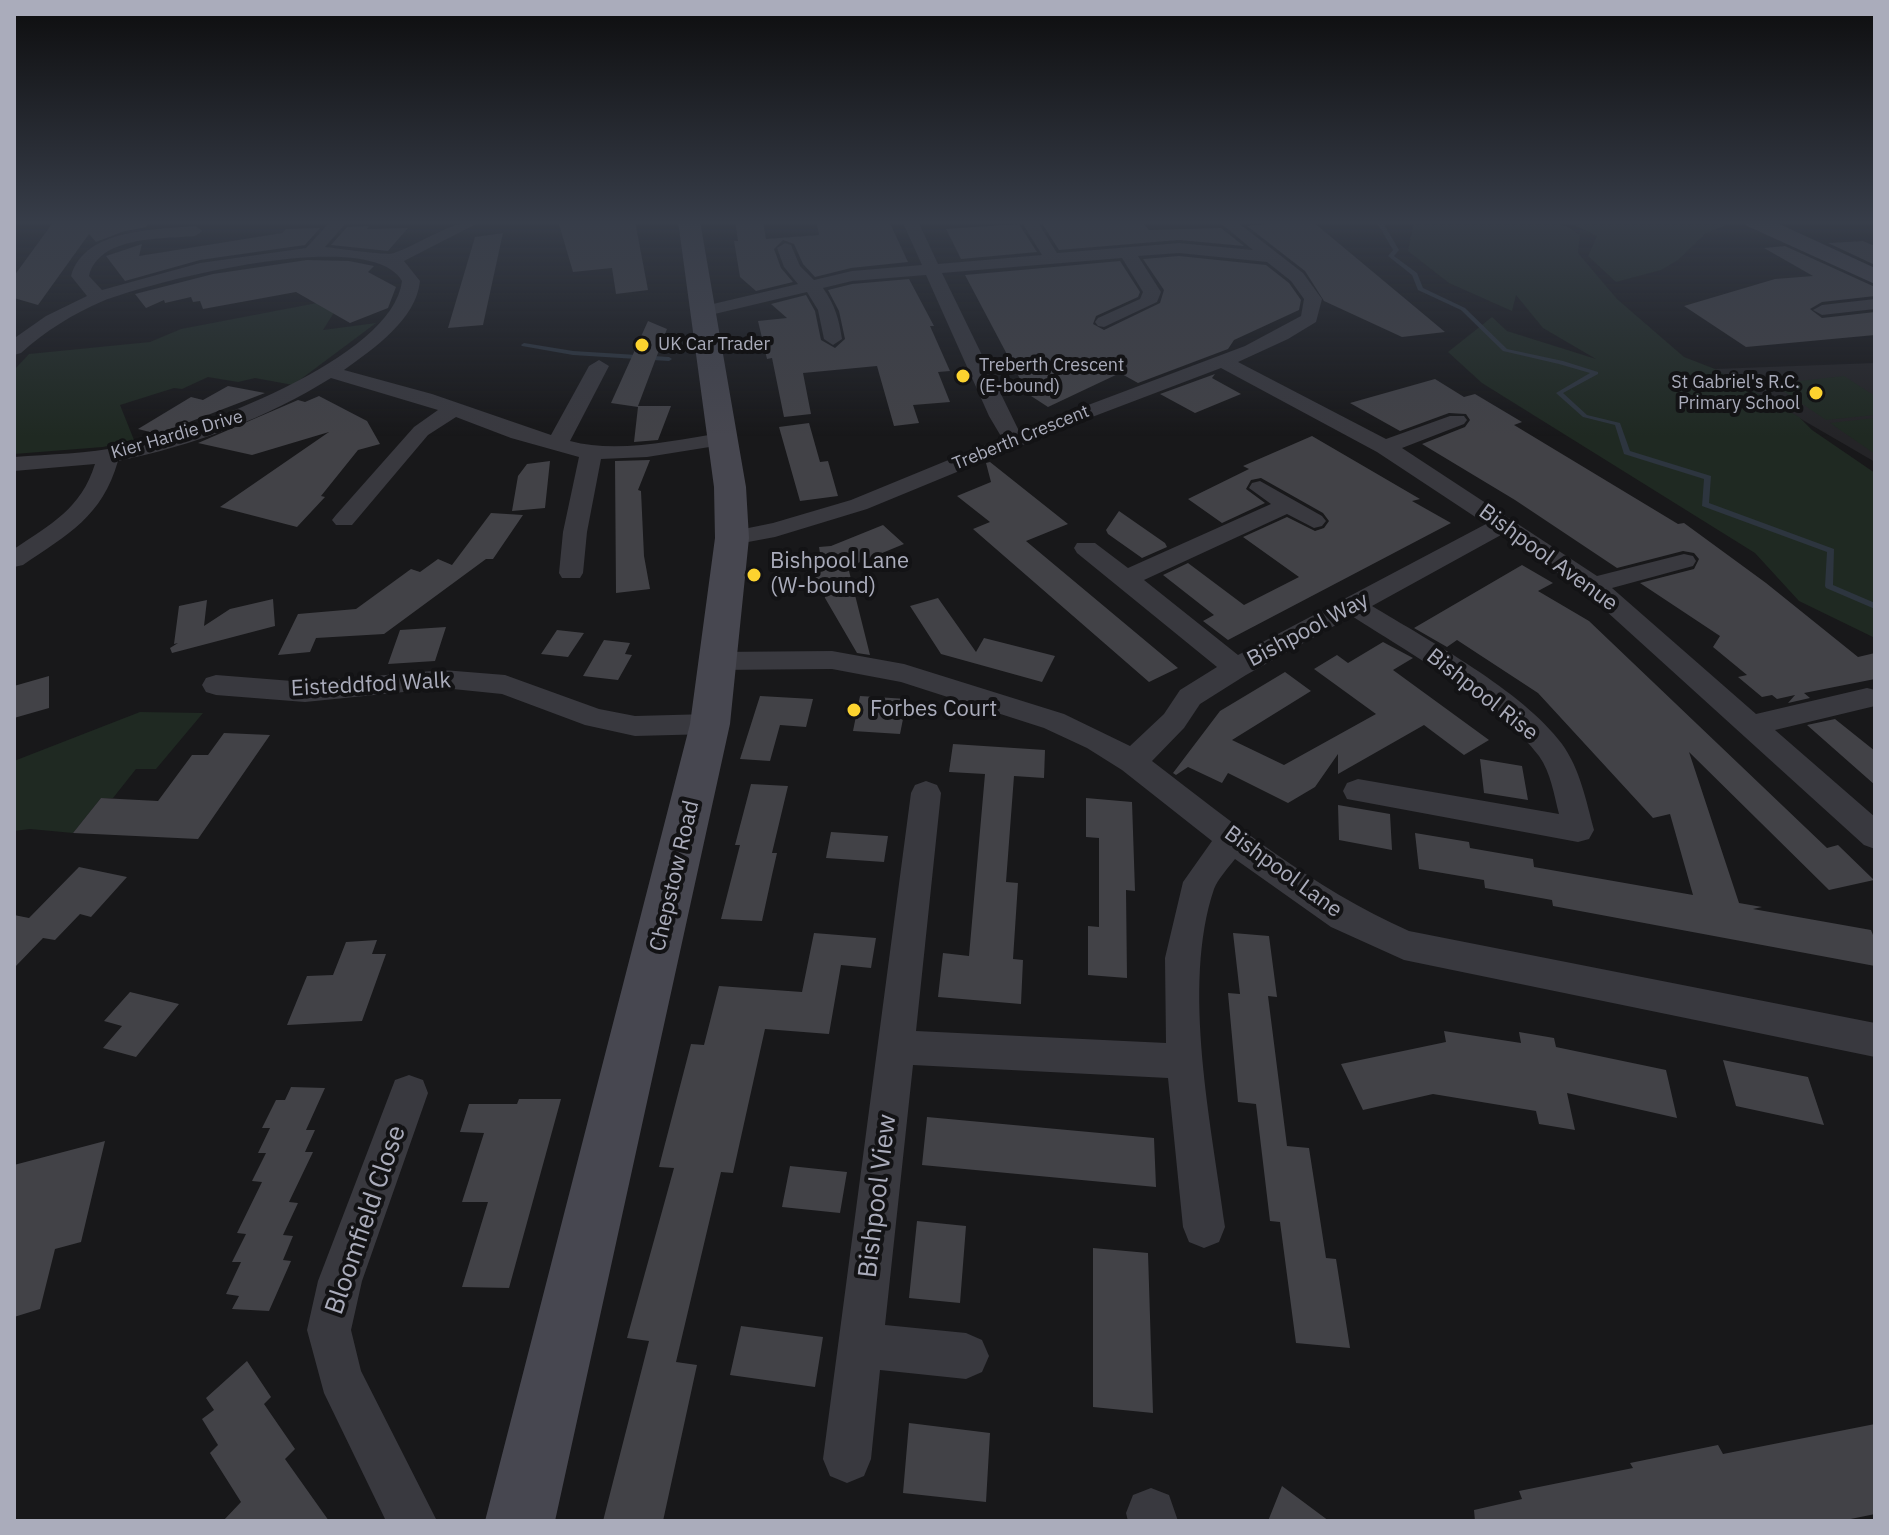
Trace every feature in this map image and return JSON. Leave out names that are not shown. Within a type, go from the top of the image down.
[{"type":"main road","name":"Chepstow Road","points":[[520,1521],[710,724],[732,538],[730,487],[699,293]]},
{"type":"street","points":[[94,293],[99,296]]},
{"type":"street","points":[[14,349],[50,320],[111,293]]},
{"type":"street","name":"Kier Hardie Drive","points":[[14,464],[108,456],[238,419],[287,397],[330,372],[382,329],[409,293]]},
{"type":"street","points":[[702,312],[779,293]]},
{"type":"street","points":[[815,293],[828,310],[833,339]]},
{"type":"street","points":[[943,293],[999,416],[1014,440]]},
{"type":"street","points":[[1104,322],[1148,302],[1152,293]]},
{"type":"street","name":"Treberth Crescent","points":[[732,538],[780,531],[825,518],[1014,440],[1284,335],[1310,318],[1313,299],[1310,293]]},
{"type":"street","points":[[1822,310],[1875,304]]},
{"type":"street","points":[[1085,312],[1122,332]]},
{"type":"street","name":"Bishpool Avenue","points":[[1222,361],[1385,447],[1593,585],[1875,836]]},
{"type":"street","points":[[557,445],[599,366]]},
{"type":"street","points":[[330,372],[454,409],[557,445],[591,453],[647,450],[722,439]]},
{"type":"street","points":[[344,520],[421,431],[454,409]]},
{"type":"street","points":[[1385,447],[1457,420]]},
{"type":"street","points":[[571,573],[575,532],[591,453]]},
{"type":"street","points":[[14,560],[73,520],[99,488],[108,456]]},
{"type":"street","points":[[1260,488],[1314,521]]},
{"type":"street","points":[[1126,579],[1288,505]]},
{"type":"street","name":"Bishpool Way","points":[[1133,762],[1174,721],[1190,697],[1236,668],[1504,524]]},
{"type":"street","points":[[1086,548],[1236,668]]},
{"type":"street","points":[[1593,585],[1684,561]]},
{"type":"street","name":"Bishpool Rise","points":[[1354,606],[1466,677],[1526,724],[1551,751],[1566,781],[1578,830],[1358,791]]},
{"type":"street","name":"Bishpool Lane","points":[[716,661],[832,660],[904,673],[1054,721],[1097,740],[1133,762],[1234,837],[1275,872],[1343,917],[1404,945],[1875,1040]]},
{"type":"street","name":"Eisteddfod Walk","points":[[216,685],[305,692],[443,679],[505,685],[595,718],[635,726],[710,724]]},
{"type":"street","points":[[1753,725],[1867,698]]},
{"type":"street","name":"Bishpool View","points":[[847,1459],[926,793]]},
{"type":"street","points":[[1204,1227],[1185,1061],[1182,958],[1199,882],[1234,837]]},
{"type":"street","points":[[896,1047],[1185,1061]]},
{"type":"street","name":"Bloomfield Close","points":[[409,1093],[340,1281],[329,1330],[340,1377],[412,1521]]},
{"type":"street","points":[[861,1345],[966,1356]]},
{"type":"shaded area","points":[[1471,293],[1612,293],[1684,357],[1715,369],[1799,417],[1812,430],[1875,473],[1875,638],[1799,601],[1755,553],[1482,383],[1448,352],[1492,317],[1507,331],[1596,359],[1543,328],[1516,295],[1512,311]]},
{"type":"shaded area","points":[[343,298],[323,330],[376,323],[293,385],[255,378],[238,382],[208,377],[182,389],[174,388],[120,405],[134,440],[103,447],[14,454],[14,370],[29,354],[150,342],[181,329]]},
{"type":"shaded area","name":"St Gabriel's R.C. Primary School","points":[[1875,363],[1875,462],[1715,369]]},
{"type":"shaded area","points":[[1844,376],[1875,396],[1875,415],[1826,420],[1773,384]]},
{"type":"shaded area","points":[[1875,418],[1875,454],[1830,423]]},
{"type":"shaded area","points":[[140,712],[203,713],[156,769],[136,769],[113,798],[101,798],[73,833],[30,829],[14,831],[14,761]]},
{"type":"building","points":[[14,293],[47,293],[38,305],[14,298]]},
{"type":"building","points":[[293,293],[203,309],[200,301],[193,302],[191,297],[165,303],[164,300],[146,308],[135,294]]},
{"type":"building","points":[[297,293],[394,293],[388,308],[350,323]]},
{"type":"building","points":[[458,293],[490,293],[483,325],[448,328]]},
{"type":"building","points":[[829,293],[916,293],[934,326],[930,326],[950,371],[938,372],[950,402],[913,405],[919,423],[894,426],[877,366],[803,373],[811,414],[784,417],[772,358],[767,359],[758,321],[787,318],[771,304],[806,295],[815,311],[821,340],[835,348],[845,339],[839,311]]},
{"type":"building","points":[[974,293],[1140,293],[1138,297],[1096,316],[1093,324],[1104,330],[1160,303],[1163,293],[1296,293],[1301,300],[1299,310],[1234,340],[1228,349],[1138,383],[1120,373],[1048,407],[1028,394]]},
{"type":"building","points":[[1319,293],[1398,293],[1445,332],[1402,337],[1324,301]]},
{"type":"building","points":[[1729,293],[1875,293],[1875,296],[1822,302],[1810,309],[1822,318],[1875,312],[1875,335],[1746,347],[1684,306]]},
{"type":"building","points":[[648,321],[667,329],[638,406],[671,406],[658,440],[634,442],[638,407],[611,403]]},
{"type":"building","points":[[1215,374],[1212,378],[1241,394],[1195,413],[1160,394]]},
{"type":"building","points":[[1435,379],[1464,397],[1475,394],[1522,422],[1514,425],[1678,524],[1684,523],[1766,583],[1858,657],[1875,653],[1875,679],[1804,693],[1810,698],[1788,703],[1795,695],[1777,699],[1772,695],[1762,697],[1738,677],[1747,675],[1713,647],[1720,636],[1640,583],[1694,569],[1699,559],[1694,553],[1683,551],[1617,568],[1515,500],[1422,444],[1465,427],[1470,420],[1466,414],[1449,413],[1400,431],[1350,403]]},
{"type":"building","points":[[228,386],[265,393],[158,434],[138,429],[191,397],[203,400]]},
{"type":"building","points":[[319,396],[367,421],[380,444],[358,450],[321,496],[325,497],[297,527],[220,507],[329,432],[252,455],[198,443],[298,400],[305,402]]},
{"type":"building","points":[[809,423],[820,462],[828,461],[838,496],[800,501],[779,427]]},
{"type":"building","points":[[1312,436],[1420,499],[1412,501],[1451,523],[1228,640],[1203,621],[1214,615],[1163,575],[1188,563],[1244,605],[1299,577],[1243,537],[1287,517],[1315,531],[1324,528],[1329,521],[1323,513],[1261,478],[1251,480],[1246,489],[1265,503],[1222,523],[1188,499],[1249,469],[1243,466]]},
{"type":"building","points":[[650,460],[638,490],[641,491],[644,556],[650,589],[616,593],[615,461]]},
{"type":"building","points":[[550,461],[545,508],[512,511],[518,476],[527,464]]},
{"type":"building","points":[[990,462],[1068,524],[1026,541],[1178,668],[1149,682],[973,529],[990,522],[957,496],[991,482],[986,463]]},
{"type":"building","points":[[1119,511],[1167,547],[1142,558],[1108,534],[1106,530]]},
{"type":"building","points":[[491,513],[523,515],[493,559],[486,559],[384,634],[316,638],[310,652],[278,655],[298,614],[356,609],[411,569],[420,572],[438,559],[452,565]]},
{"type":"building","points":[[883,525],[904,544],[848,567],[870,655],[857,653],[825,598],[823,587],[817,588],[812,554],[820,553],[819,547],[831,546]]},
{"type":"building","points":[[1522,565],[1553,583],[1538,591],[1589,621],[1827,848],[1838,845],[1874,880],[1829,890],[1689,752],[1739,903],[1762,907],[1753,909],[1871,930],[1875,940],[1875,966],[1553,906],[1552,900],[1485,888],[1484,880],[1419,869],[1415,833],[1469,842],[1470,848],[1533,859],[1534,867],[1693,895],[1670,814],[1653,818],[1538,693],[1457,640],[1447,647],[1414,628]]},
{"type":"building","points":[[938,598],[976,652],[984,638],[1055,656],[1042,682],[941,654],[910,606]]},
{"type":"building","points":[[273,599],[275,626],[172,653],[170,648],[178,643],[174,644],[179,606],[207,600],[204,626],[230,609]]},
{"type":"building","points":[[446,627],[435,661],[388,664],[400,630]]},
{"type":"building","points":[[557,630],[584,633],[568,657],[541,654]]},
{"type":"building","points":[[604,640],[630,643],[625,654],[632,655],[618,680],[583,676]]},
{"type":"building","points":[[1383,642],[1413,658],[1393,670],[1489,740],[1464,755],[1424,725],[1338,774],[1338,754],[1315,787],[1288,803],[1228,773],[1222,783],[1188,767],[1176,775],[1173,773],[1220,711],[1285,672],[1311,691],[1232,740],[1284,765],[1376,714],[1314,669],[1337,655],[1348,663]]},
{"type":"building","points":[[49,676],[49,708],[14,718],[14,686]]},
{"type":"building","points":[[760,696],[813,699],[806,727],[780,725],[770,761],[740,759]]},
{"type":"building","points":[[860,696],[907,699],[900,734],[853,731]]},
{"type":"building","points":[[1835,719],[1875,751],[1875,785],[1807,725]]},
{"type":"building","points":[[224,733],[270,735],[198,839],[73,833],[101,798],[158,801],[192,755],[208,755]]},
{"type":"building","points":[[953,744],[1045,750],[1044,778],[1014,776],[1006,882],[1018,883],[1013,959],[1023,960],[1021,1004],[938,997],[943,953],[969,956],[985,774],[949,772]]},
{"type":"building","points":[[1480,759],[1522,766],[1528,800],[1484,793]]},
{"type":"building","points":[[751,784],[788,786],[772,853],[777,853],[762,921],[721,919],[740,845],[735,845]]},
{"type":"building","points":[[1086,798],[1132,802],[1135,891],[1126,890],[1127,978],[1088,975],[1088,926],[1099,927],[1099,838],[1086,837]]},
{"type":"building","points":[[1338,805],[1390,814],[1392,850],[1339,840]]},
{"type":"building","points":[[831,832],[888,836],[884,862],[826,858]]},
{"type":"building","points":[[79,867],[127,877],[91,917],[80,914],[55,940],[43,938],[14,968],[14,915],[29,918]]},
{"type":"building","points":[[814,933],[876,938],[871,968],[841,965],[829,1034],[765,1029],[733,1173],[721,1172],[676,1362],[697,1365],[663,1521],[603,1521],[649,1341],[627,1338],[674,1168],[659,1167],[691,1044],[704,1045],[719,986],[802,992]]},
{"type":"building","points":[[1233,933],[1269,936],[1277,997],[1268,996],[1287,1146],[1309,1148],[1326,1258],[1336,1259],[1350,1348],[1296,1343],[1280,1222],[1270,1221],[1256,1104],[1238,1102],[1228,993],[1240,994]]},
{"type":"building","points":[[377,940],[372,954],[386,954],[362,1021],[287,1025],[307,976],[333,975],[346,942]]},
{"type":"building","points":[[130,992],[179,1004],[136,1057],[103,1048],[122,1026],[104,1021]]},
{"type":"building","points":[[1444,1031],[1521,1043],[1519,1032],[1554,1038],[1556,1047],[1666,1070],[1677,1118],[1567,1093],[1575,1130],[1539,1124],[1536,1111],[1433,1094],[1363,1110],[1341,1064],[1446,1042]]},
{"type":"building","points":[[1723,1060],[1808,1077],[1824,1125],[1736,1106]]},
{"type":"building","points":[[291,1087],[325,1088],[306,1130],[315,1130],[305,1152],[313,1152],[289,1202],[298,1203],[283,1235],[293,1236],[283,1260],[291,1261],[269,1311],[232,1309],[239,1296],[226,1294],[241,1262],[232,1262],[246,1234],[237,1233],[262,1182],[252,1181],[266,1153],[258,1153],[270,1128],[262,1128],[276,1100],[285,1100]]},
{"type":"building","points":[[519,1099],[561,1099],[509,1288],[462,1287],[488,1202],[462,1202],[484,1133],[460,1132],[469,1104],[517,1104]]},
{"type":"building","points":[[927,1117],[1154,1138],[1156,1187],[922,1165]]},
{"type":"building","points":[[105,1141],[81,1242],[55,1249],[40,1309],[14,1317],[14,1165]]},
{"type":"building","points":[[790,1166],[847,1172],[840,1213],[782,1207]]},
{"type":"building","points":[[917,1221],[966,1226],[960,1303],[909,1298]]},
{"type":"building","points":[[1093,1248],[1148,1253],[1153,1413],[1093,1407]]},
{"type":"building","points":[[741,1326],[823,1337],[815,1387],[730,1375]]},
{"type":"building","points":[[247,1361],[271,1397],[264,1404],[295,1449],[285,1459],[329,1521],[223,1521],[241,1502],[210,1453],[218,1445],[202,1419],[214,1410],[206,1398]]},
{"type":"building","points":[[909,1423],[990,1433],[986,1502],[903,1493]]},
{"type":"building","points":[[1875,1424],[1875,1514],[1841,1521],[1475,1521],[1474,1510],[1522,1499],[1519,1491],[1633,1468],[1630,1463],[1718,1445],[1723,1454]]},
{"type":"building","points":[[1282,1486],[1329,1521],[1268,1521]]},
{"type":"waterway","points":[[1428,293],[1463,309],[1505,350],[1596,373],[1559,393],[1585,416],[1618,424],[1627,452],[1708,478],[1705,504],[1831,551],[1829,586],[1875,606]]},
{"type":"waterway","points":[[524,345],[573,353],[669,359]]},
{"type":"place","name":"UK Car Trader","points":[[642,345]]},
{"type":"place","name":"Treberth Crescent (E-bound)","points":[[963,376]]},
{"type":"place","name":"St Gabriel's R.C. Primary School","points":[[1816,393]]},
{"type":"place","name":"Bishpool Lane (W-bound)","points":[[754,575]]},
{"type":"place","name":"Forbes Court","points":[[854,710]]}]
